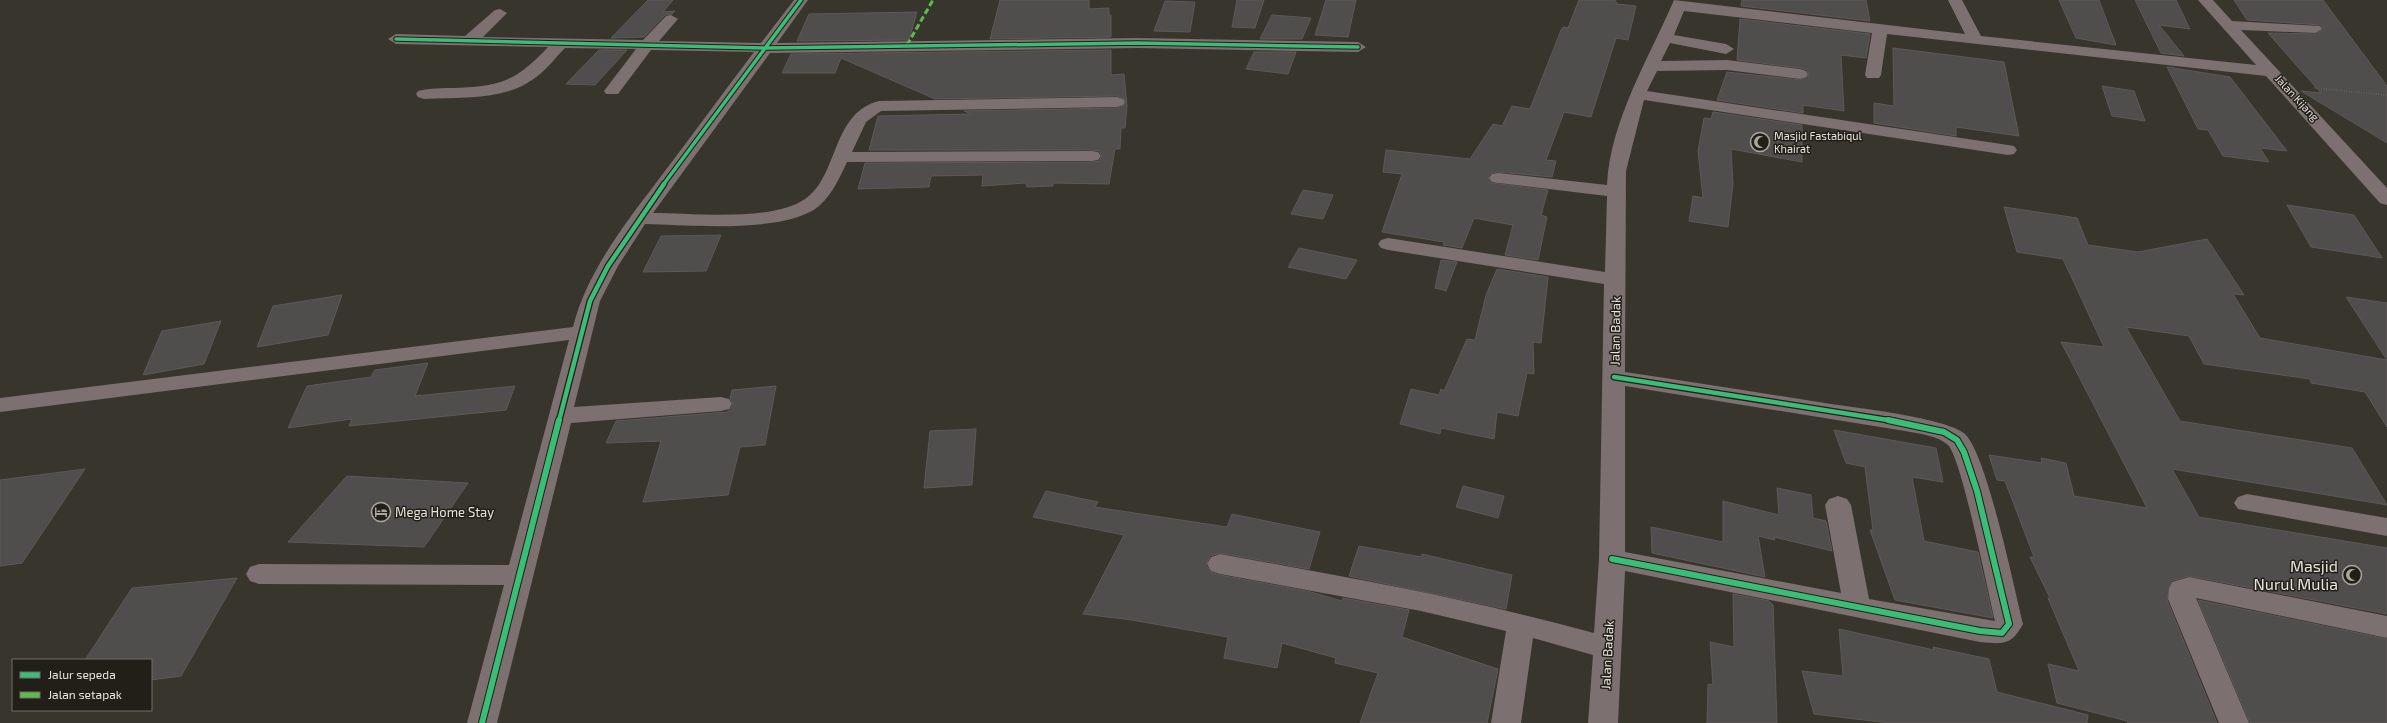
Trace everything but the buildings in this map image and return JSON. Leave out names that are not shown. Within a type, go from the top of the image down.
[{"type":"street","points":[[482,723],[590,300],[608,266],[639,218],[801,0]]},
{"type":"street","points":[[1954,0],[1975,40]]},
{"type":"street","name":"Jalan Kijang","points":[[2205,0],[2363,170],[2387,198]]},
{"type":"street","points":[[1680,3],[1880,30],[2272,72]]},
{"type":"street","name":"Jalan Badak","points":[[1603,723],[1612,559],[1617,171],[1637,94],[1652,66],[1680,3]]},
{"type":"street","points":[[469,41],[500,13]]},
{"type":"street","points":[[612,91],[647,44],[671,20]]},
{"type":"street","points":[[2227,25],[2315,29]]},
{"type":"street","points":[[1873,75],[1880,30]]},
{"type":"street","points":[[1665,38],[1726,49]]},
{"type":"street","points":[[396,39],[766,48],[1114,43],[1358,47]]},
{"type":"street","points":[[424,94],[488,90],[509,85],[527,76],[561,43]]},
{"type":"street","points":[[1652,66],[1727,65],[1800,74]]},
{"type":"street","points":[[1637,94],[2008,150]]},
{"type":"street","points":[[639,218],[757,218],[790,214],[812,204],[819,196],[841,157],[860,116],[869,108],[879,106],[1117,102]]},
{"type":"street","points":[[841,157],[1092,156]]},
{"type":"street","points":[[2363,170],[2387,172]]},
{"type":"street","points":[[1498,178],[1616,192]]},
{"type":"street","points":[[1388,244],[1615,280]]},
{"type":"street","points":[[0,405],[581,332]]},
{"type":"street","points":[[1612,559],[2002,634],[2009,624],[1977,491],[1964,452],[1957,440],[1944,432],[1905,423],[1614,377]]},
{"type":"street","points":[[560,416],[721,404]]},
{"type":"street","points":[[2247,503],[2387,527]]},
{"type":"street","points":[[1838,506],[1857,606]]},
{"type":"street","points":[[1220,564],[1421,601],[1521,624],[1607,648]]},
{"type":"street","points":[[259,574],[520,575]]},
{"type":"street","points":[[2234,723],[2182,599],[2182,589],[2189,586],[2387,627]]},
{"type":"street","points":[[1506,723],[1521,624]]},
{"type":"path","points":[[2285,86],[2387,95]]},
{"type":"marked path","points":[[907,45],[933,0]]},
{"type":"cycle path","points":[[482,723],[590,301],[608,266],[639,218],[801,0]]},
{"type":"cycle path","points":[[396,39],[766,48],[1138,43],[1358,47]]},
{"type":"cycle path","points":[[1612,559],[1980,631],[2002,633],[2009,624],[1977,491],[1964,452],[1957,440],[1944,432],[1905,423],[1614,377]]},
{"type":"place","name":"Masjid Fastabiqul Khairat","points":[[1760,142]]},
{"type":"place","name":"Mega Home Stay","points":[[381,512]]},
{"type":"place","name":"Masjid Nurul Mulia","points":[[2352,575]]}]
